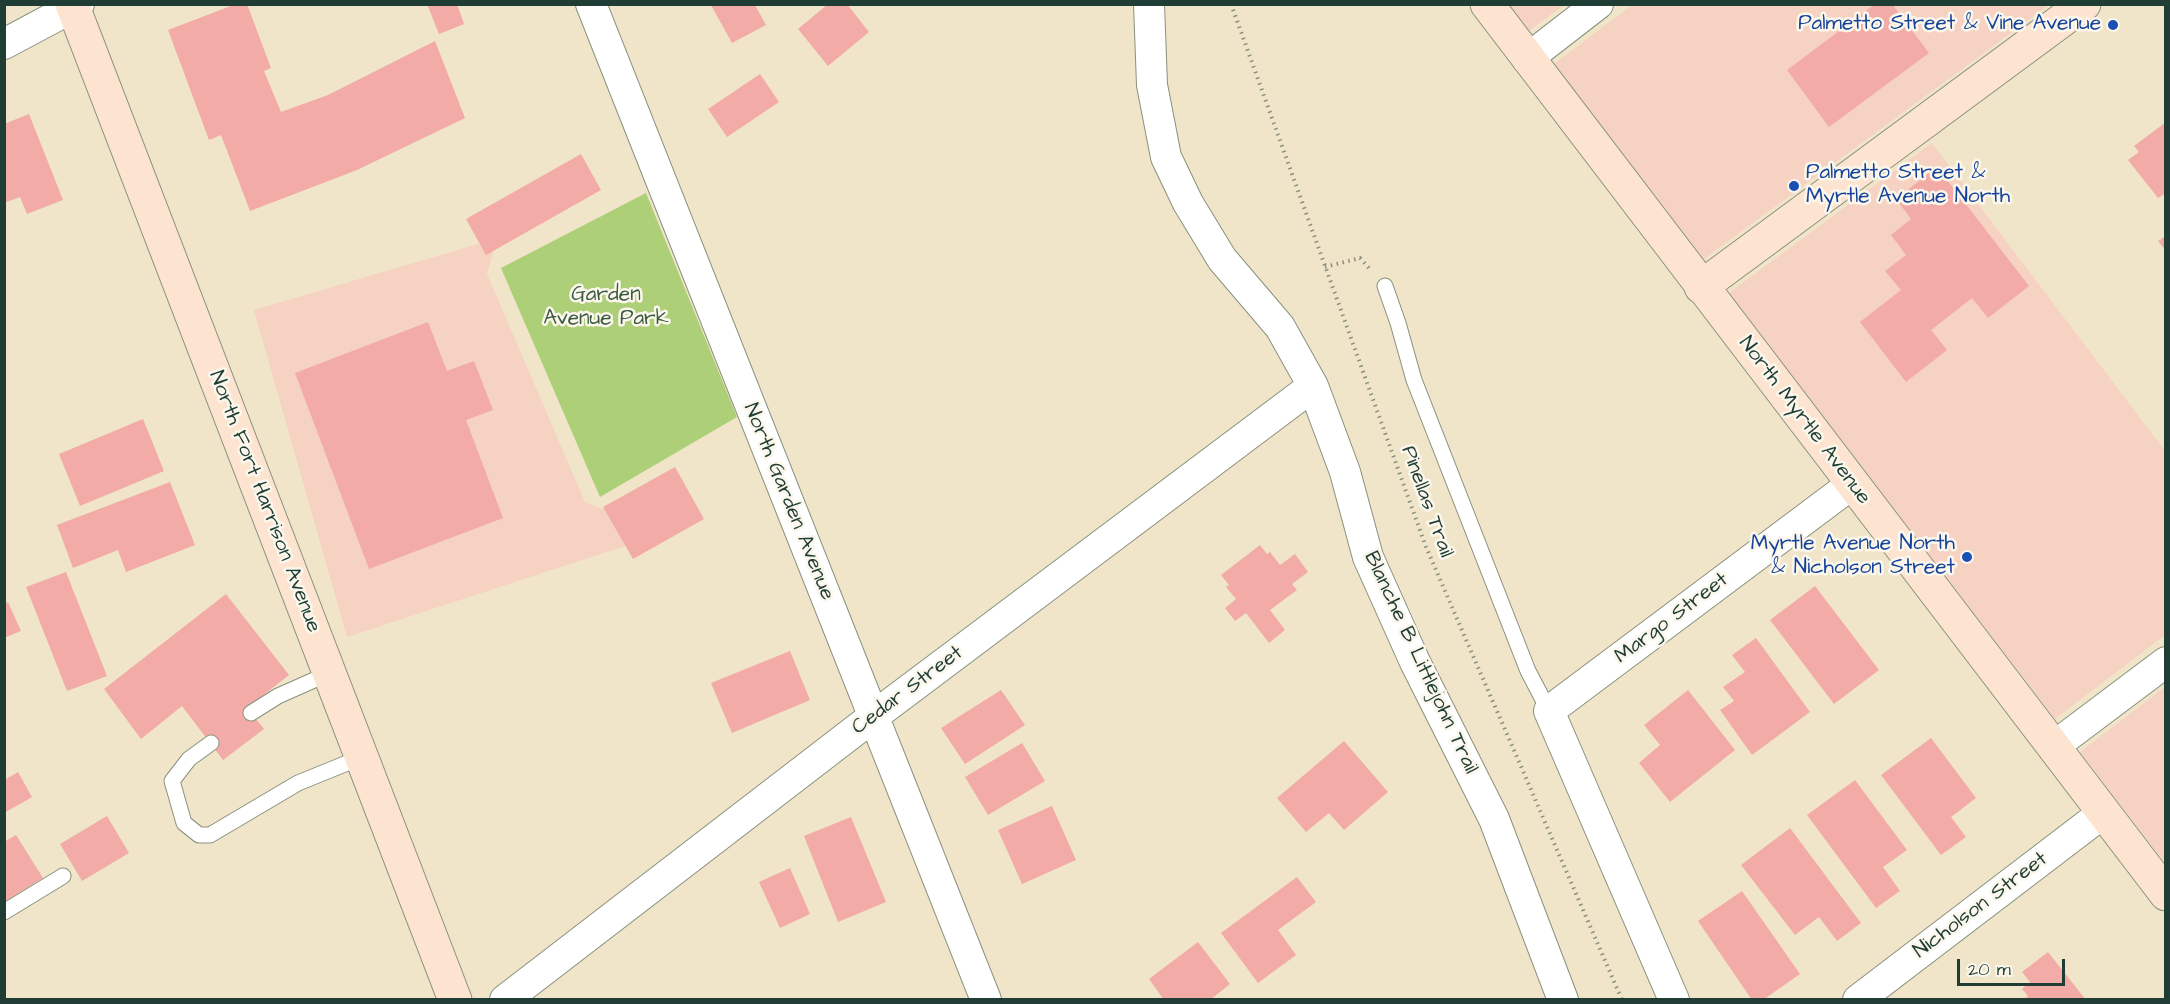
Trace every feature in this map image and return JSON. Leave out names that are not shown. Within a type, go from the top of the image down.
[{"type":"street","name":"North Garden Avenue","points":[[591,4],[987,999]]},
{"type":"street","name":"Blanche B Littlejohn Trail","points":[[1149,4],[1152,85],[1166,157],[1188,203],[1222,259],[1281,327],[1313,386],[1346,472],[1368,557],[1415,662],[1494,819],[1563,999]]},
{"type":"street","name":"North Myrtle Avenue","points":[[1486,4],[2103,813],[2161,880]]},
{"type":"street","points":[[1527,58],[1598,4]]},
{"type":"street","points":[[1701,287],[2084,4]]},
{"type":"street","points":[[4,44],[75,6]]},
{"type":"street","name":"North Fort Harrison Avenue","points":[[75,6],[455,999]]},
{"type":"street","name":"Cedar Street","points":[[505,999],[1313,386]]},
{"type":"street","name":"Margo Street","points":[[1549,711],[1852,484]]},
{"type":"street","points":[[2053,747],[2166,662]]},
{"type":"street","points":[[1549,711],[1674,999]]},
{"type":"street","name":"Nicholson Street","points":[[1858,999],[2103,813]]},
{"type":"lane","points":[[1385,286],[1414,381],[1528,671],[1549,711]]},
{"type":"lane","points":[[251,713],[279,696],[330,673]]},
{"type":"lane","points":[[211,744],[189,759],[172,781],[184,823],[199,835],[210,835],[298,783],[362,757]]},
{"type":"lane","points":[[4,912],[63,876]]},
{"type":"path","name":"Pinellas Trail","points":[[1231,4],[1426,547],[1622,999]]},
{"type":"path","points":[[1325,267],[1359,258],[1385,286]]},
{"type":"shaded area","points":[[1510,5],[1564,5],[1529,31]]},
{"type":"shaded area","points":[[1632,5],[2049,5],[1704,259],[1554,64]]},
{"type":"shaded area","points":[[1932,143],[2165,451],[2165,635],[2055,719],[1729,293]]},
{"type":"shaded area","points":[[488,241],[493,253],[487,274],[585,502],[610,512],[625,546],[347,637],[254,310]]},
{"type":"shaded area","points":[[2165,687],[2165,863],[2080,752]]},
{"type":"green space","name":"Garden Avenue Park","points":[[646,193],[737,417],[600,497],[501,268]]},
{"type":"building","points":[[236,4],[247,4],[271,68],[264,71],[281,112],[328,95],[435,41],[465,118],[357,170],[250,211],[221,135],[209,140],[168,30]]},
{"type":"building","points":[[427,4],[457,4],[464,24],[439,34]]},
{"type":"building","points":[[828,4],[847,4],[869,32],[828,66],[798,29]]},
{"type":"building","points":[[1875,4],[1892,4],[1929,53],[1829,127],[1787,70]]},
{"type":"building","points":[[711,5],[755,5],[766,25],[732,43]]},
{"type":"building","points":[[760,74],[779,102],[727,137],[708,109]]},
{"type":"building","points":[[29,114],[63,200],[27,214],[20,197],[4,203],[4,124]]},
{"type":"building","points":[[2166,122],[2166,193],[2158,198],[2128,160],[2139,152],[2134,146]]},
{"type":"building","points":[[581,154],[601,190],[486,255],[466,219]]},
{"type":"building","points":[[1937,167],[2029,286],[1988,318],[1972,298],[1931,330],[1947,350],[1906,382],[1860,322],[1901,290],[1885,271],[1906,255],[1891,235],[1911,219],[1896,199]]},
{"type":"building","points":[[2166,236],[2166,251],[2158,241]]},
{"type":"building","points":[[428,322],[447,371],[474,361],[493,410],[466,420],[503,518],[369,569],[295,373]]},
{"type":"building","points":[[143,419],[164,471],[80,506],[59,454]]},
{"type":"building","points":[[675,467],[704,519],[633,559],[603,507]]},
{"type":"building","points":[[170,482],[195,545],[126,572],[118,550],[73,568],[57,525]]},
{"type":"building","points":[[1260,545],[1267,554],[1270,552],[1280,565],[1295,554],[1308,572],[1292,584],[1297,590],[1270,610],[1285,630],[1269,643],[1246,613],[1235,621],[1225,608],[1236,599],[1226,587],[1229,585],[1221,575]]},
{"type":"building","points":[[66,572],[107,676],[67,691],[26,587]]},
{"type":"building","points":[[1815,586],[1879,670],[1834,704],[1770,620]]},
{"type":"building","points":[[226,594],[289,675],[247,708],[264,729],[223,760],[182,706],[141,739],[104,689]]},
{"type":"building","points":[[8,602],[21,631],[4,638],[4,604]]},
{"type":"building","points":[[1756,638],[1810,712],[1752,755],[1720,710],[1734,701],[1723,687],[1745,672],[1732,655]]},
{"type":"building","points":[[790,651],[810,700],[732,733],[711,683]]},
{"type":"building","points":[[1001,690],[1025,725],[965,764],[941,728]]},
{"type":"building","points":[[1688,690],[1735,750],[1670,802],[1639,763],[1660,745],[1644,725]]},
{"type":"building","points":[[1931,738],[1976,798],[1951,817],[1966,837],[1941,855],[1881,775]]},
{"type":"building","points":[[1344,741],[1388,792],[1344,830],[1329,813],[1306,832],[1277,798]]},
{"type":"building","points":[[1022,743],[1045,781],[988,815],[965,777]]},
{"type":"building","points":[[18,772],[32,797],[4,813],[4,776],[6,779]]},
{"type":"building","points":[[1855,780],[1907,850],[1883,867],[1900,891],[1876,908],[1807,815]]},
{"type":"building","points":[[1052,806],[1076,860],[1022,884],[998,830]]},
{"type":"building","points":[[107,816],[129,853],[82,881],[60,844]]},
{"type":"building","points":[[851,817],[886,902],[838,922],[804,836]]},
{"type":"building","points":[[1790,828],[1861,923],[1837,941],[1819,917],[1795,935],[1741,865]]},
{"type":"building","points":[[16,835],[43,878],[4,902],[4,842]]},
{"type":"building","points":[[790,868],[810,914],[780,928],[759,882]]},
{"type":"building","points":[[1297,877],[1316,902],[1278,930],[1296,955],[1258,983],[1221,933]]},
{"type":"building","points":[[1742,891],[1800,974],[1763,1000],[1752,1000],[1698,921]]},
{"type":"building","points":[[1198,942],[1230,984],[1210,1000],[1164,1000],[1149,979]]},
{"type":"building","points":[[2048,952],[2086,1000],[2023,1000],[2028,996],[2022,989],[2030,982],[2022,972]]},
{"type":"place","name":"Palmetto Street & Vine Avenue","points":[[2113,25]]},
{"type":"place","name":"Palmetto Street & Myrtle Avenue North","points":[[1794,186]]},
{"type":"place","name":"Myrtle Avenue North & Nicholson Street","points":[[1967,557]]}]
